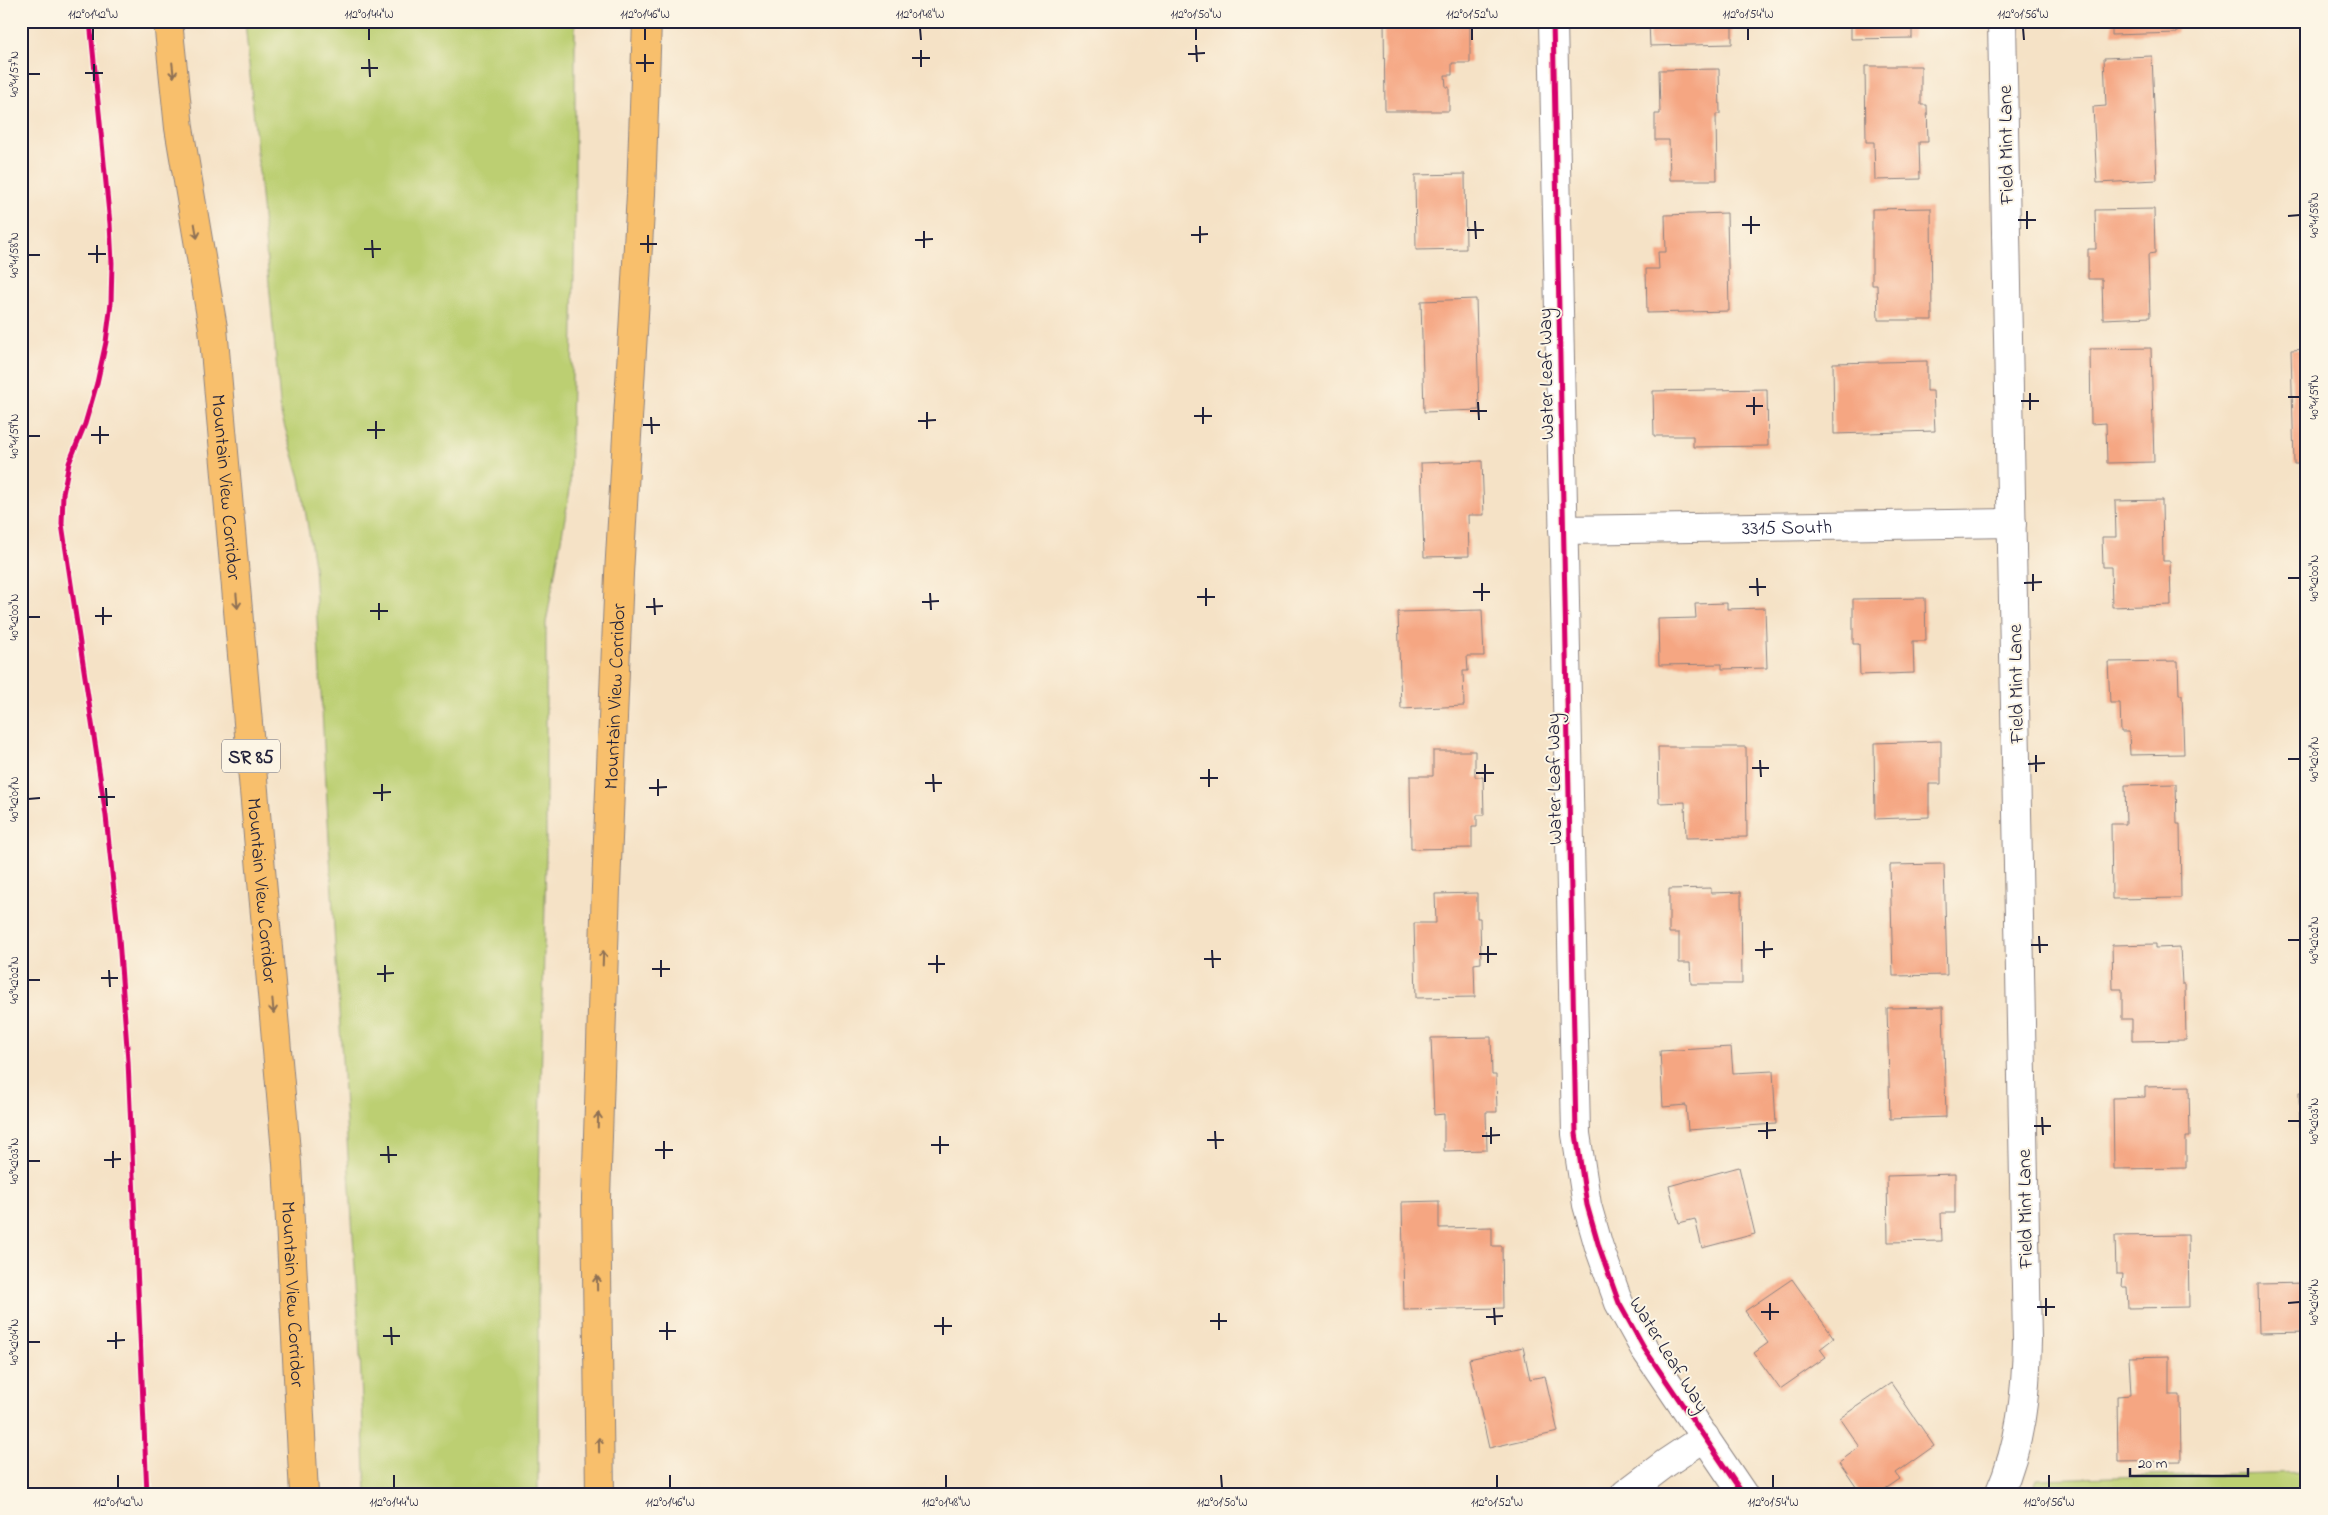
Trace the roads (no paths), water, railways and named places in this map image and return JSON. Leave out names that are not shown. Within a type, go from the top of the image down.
[{"type":"highway","name":"Mountain View Corridor","points":[[168,21],[179,128],[213,328],[287,1163],[304,1494]]},
{"type":"highway","name":"Mountain View Corridor","points":[[600,1494],[596,1188],[618,594],[641,194],[647,21]]},
{"type":"street","name":"Water Leaf Way","points":[[1553,21],[1576,1134],[1580,1168],[1594,1230],[1619,1303],[1644,1348],[1743,1494]]},
{"type":"street","name":"Field Mint Lane","points":[[1999,1494],[2017,1444],[2022,1419],[2027,1349],[2002,21]]},
{"type":"street","name":"3315 South","points":[[1563,530],[2012,523]]},
{"type":"street","points":[[1625,1494],[1705,1437]]}]
